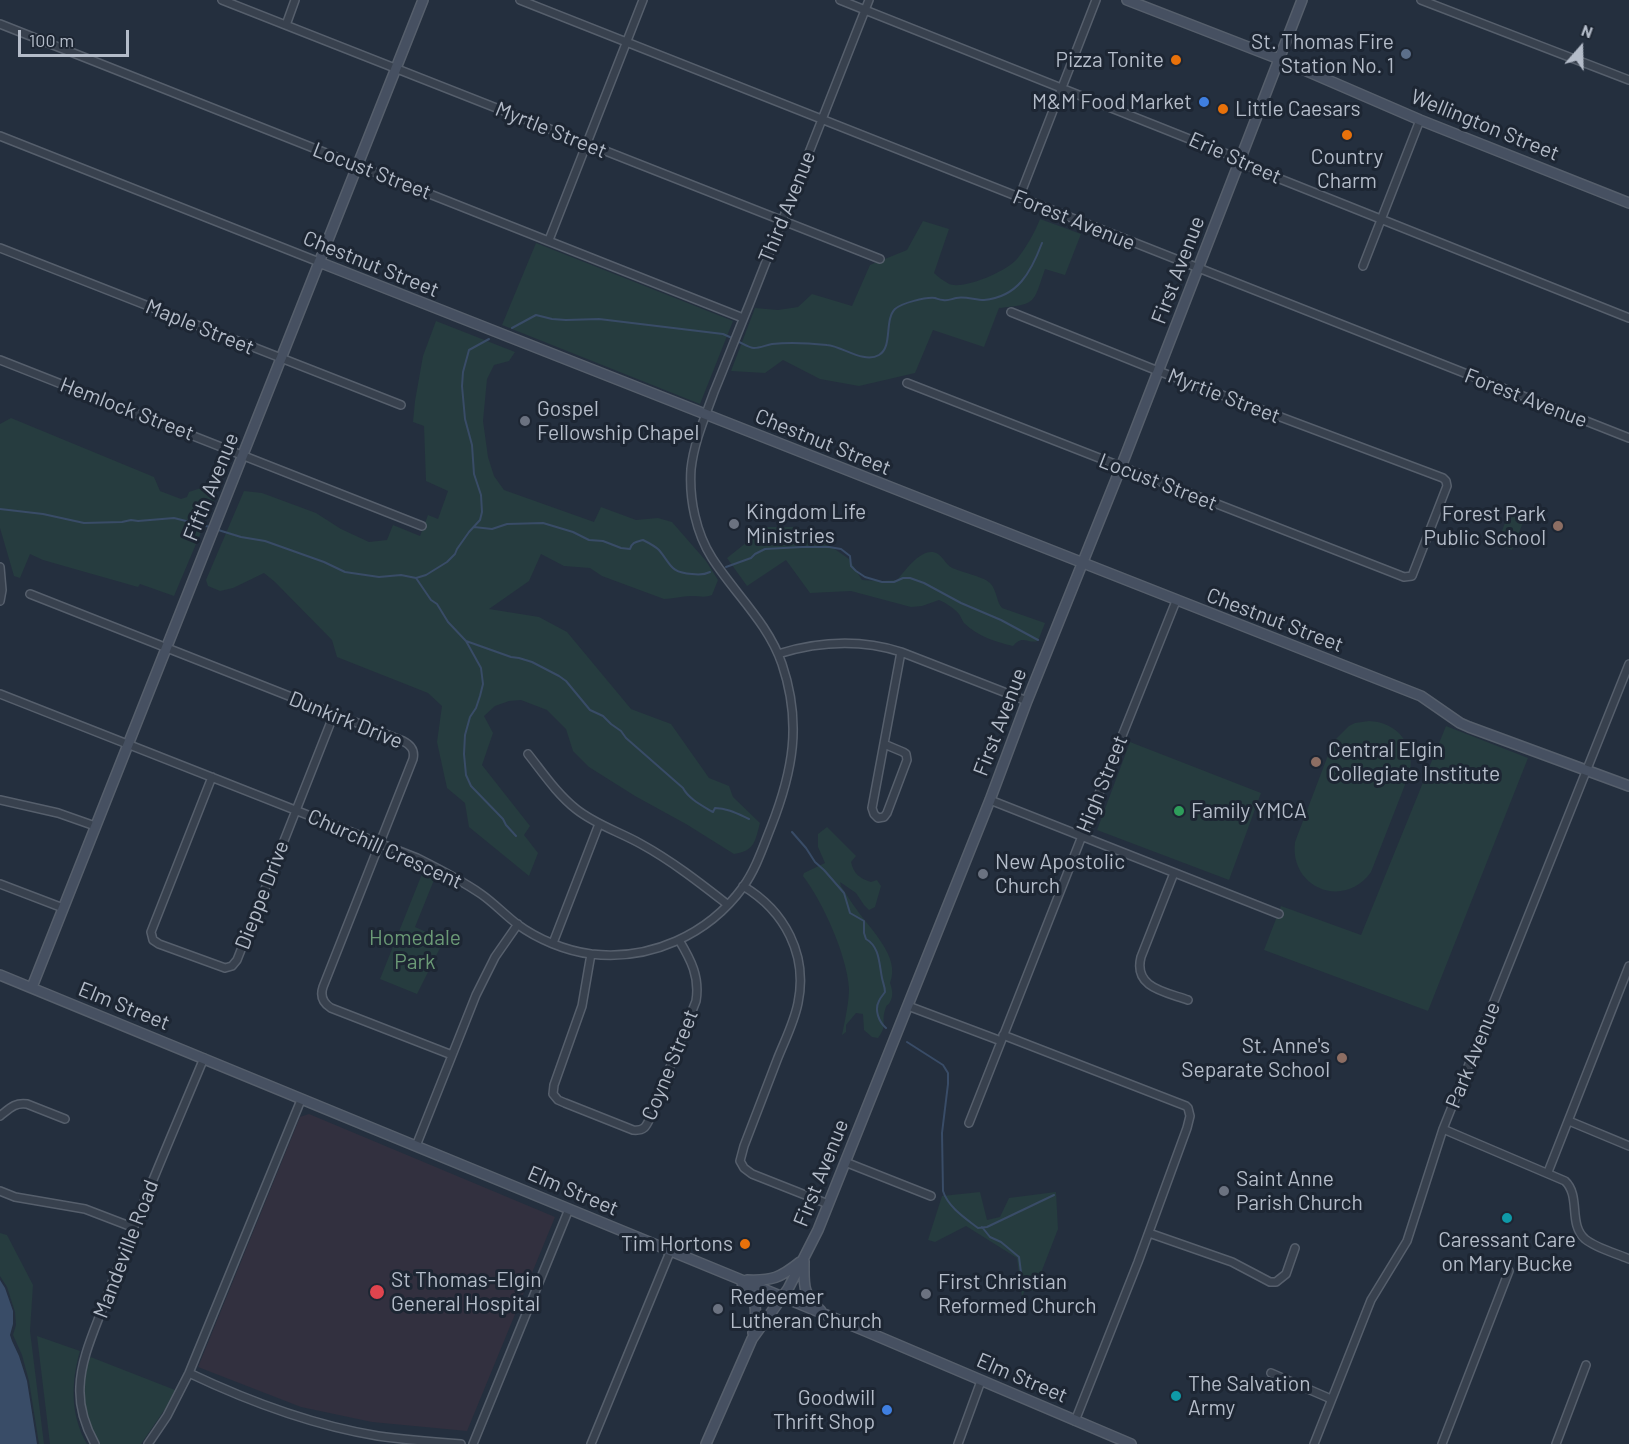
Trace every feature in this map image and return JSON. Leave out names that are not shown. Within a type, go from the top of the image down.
[{"type":"street","name":"Myrtle Street","points":[[222,0],[880,260]]},
{"type":"street","points":[[286,25],[295,0]]},
{"type":"street","name":"Fifth Avenue","points":[[32,987],[423,0]]},
{"type":"street","name":"Forest Avenue","points":[[520,0],[1629,438]]},
{"type":"street","points":[[549,240],[643,0]]},
{"type":"street","name":"Erie Street","points":[[840,0],[1231,155],[1240,163],[1629,318]]},
{"type":"street","name":"Third Avenue","points":[[706,415],[869,0]]},
{"type":"street","points":[[1019,198],[1096,0]]},
{"type":"street","name":"Wellington Street","points":[[1127,0],[1279,59],[1420,120],[1629,203]]},
{"type":"street","name":"First Avenue","points":[[706,1444],[752,1339],[783,1297],[804,1259],[828,1204],[990,800],[1302,0]]},
{"type":"street","points":[[1421,0],[1629,80]]},
{"type":"street","name":"Locust Street","points":[[0,24],[743,318]]},
{"type":"street","points":[[1363,266],[1420,120]]},
{"type":"street","name":"Chestnut Street","points":[[0,136],[1421,696],[1469,728],[1629,786]]},
{"type":"street","name":"Maple Street","points":[[0,248],[400,405]]},
{"type":"street","name":"Myrtie Street","points":[[1011,312],[1446,481],[1447,486],[1414,572],[1410,577]]},
{"type":"street","name":"Hemlock Street","points":[[0,360],[422,526]]},
{"type":"street","name":"Locust Street","points":[[907,383],[1399,575],[1410,577]]},
{"type":"street","name":"Churchill Crescent","points":[[0,694],[424,862],[456,878],[487,898],[518,924],[553,943],[591,954],[639,953],[660,948],[699,930],[714,918],[744,886],[756,865],[779,807],[793,745],[792,708],[778,654],[761,623],[710,555],[696,519],[691,491],[692,468],[696,442],[706,415]]},
{"type":"street","points":[[0,567],[2,590],[0,601]]},
{"type":"street","name":"Dunkirk Drive","points":[[30,594],[403,741],[413,749],[413,759],[322,988],[322,998],[331,1008],[452,1056]]},
{"type":"street","name":"High Street","points":[[969,1123],[1176,601]]},
{"type":"street","points":[[778,654],[798,648],[841,642],[875,645],[902,652],[1027,701]]},
{"type":"street","points":[[884,744],[903,752],[907,760],[887,813],[884,817],[878,818],[872,808],[884,744],[902,652]]},
{"type":"street","name":"Park Avenue","points":[[1314,1444],[1371,1300],[1407,1241],[1443,1129],[1629,664]]},
{"type":"street","name":"Dieppe Drive","points":[[212,777],[152,928],[152,937],[159,944],[221,968],[228,968],[237,960],[334,714]]},
{"type":"street","points":[[528,754],[566,800],[587,817],[655,852],[728,904]]},
{"type":"street","points":[[0,800],[58,813],[95,826]]},
{"type":"street","points":[[990,800],[1279,914]]},
{"type":"street","points":[[553,943],[599,824]]},
{"type":"street","points":[[1174,873],[1141,957],[1140,970],[1142,978],[1151,986],[1188,1000]]},
{"type":"street","points":[[0,884],[63,908]]},
{"type":"street","points":[[744,886],[768,905],[786,928],[794,945],[799,966],[800,992],[796,1010],[740,1161],[744,1168],[752,1174],[828,1204]]},
{"type":"street","points":[[416,1146],[476,995],[490,965],[518,924]]},
{"type":"street","name":"Coyne Street","points":[[591,954],[582,1006],[554,1085],[553,1094],[565,1103],[633,1130],[640,1130],[646,1127],[650,1118],[696,1001],[695,972],[679,940]]},
{"type":"street","points":[[1548,1172],[1629,966]]},
{"type":"street","name":"Elm Street","points":[[0,975],[783,1297],[1131,1444]]},
{"type":"street","points":[[908,1006],[1186,1106],[1190,1113],[1187,1128],[1149,1233],[1076,1421]]},
{"type":"street","name":"Mandeville Road","points":[[95,1444],[83,1416],[80,1388],[87,1351],[132,1227],[204,1058]]},
{"type":"street","points":[[147,1444],[167,1416],[189,1373],[301,1100]]},
{"type":"street","points":[[0,1116],[12,1106],[21,1103],[66,1119]]},
{"type":"street","points":[[1569,1121],[1629,1146]]},
{"type":"street","points":[[1443,1129],[1565,1181],[1572,1190],[1576,1223],[1580,1234],[1590,1242],[1629,1259]]},
{"type":"street","points":[[845,1162],[931,1196]]},
{"type":"street","points":[[0,1191],[15,1197],[85,1209],[132,1227]]},
{"type":"street","points":[[472,1444],[569,1209]]},
{"type":"street","points":[[1149,1233],[1233,1262],[1270,1282],[1276,1282],[1286,1274],[1295,1248]]},
{"type":"street","points":[[591,1444],[670,1252]]},
{"type":"street","points":[[738,1280],[775,1279],[804,1259]]},
{"type":"street","points":[[804,1259],[805,1291],[826,1316]]},
{"type":"street","points":[[1442,1444],[1509,1270]]},
{"type":"street","points":[[738,1280],[751,1293],[756,1307],[752,1339]]},
{"type":"street","points":[[1556,1444],[1586,1365]]},
{"type":"street","points":[[189,1373],[257,1403],[300,1418],[367,1434],[406,1440],[461,1444]]},
{"type":"street","points":[[1270,1373],[1331,1399]]},
{"type":"street","points":[[958,1444],[981,1381]]},
{"type":"shaded area","name":"St Thomas-Elgin General Hospital","points":[[309,1114],[555,1217],[467,1431],[372,1422],[301,1407],[198,1367],[300,1117]]},
{"type":"green space","points":[[1040,219],[1081,234],[1065,275],[1045,269],[1032,300],[1021,305],[999,308],[984,347],[933,330],[915,373],[859,386],[820,379],[783,360],[765,373],[731,371],[755,308],[778,310],[798,307],[812,294],[852,306],[870,265],[907,250],[923,221],[949,229],[934,273],[949,284],[956,285],[985,278],[1012,264],[1027,245]]},
{"type":"green space","points":[[536,243],[733,321],[700,404],[502,325]]},
{"type":"green space","points":[[436,321],[515,352],[509,361],[494,365],[487,379],[483,421],[488,457],[494,476],[504,490],[594,522],[601,507],[636,520],[658,518],[672,522],[706,561],[718,580],[712,595],[664,599],[602,576],[590,568],[564,566],[541,554],[529,581],[489,609],[539,617],[567,632],[631,709],[671,724],[709,778],[729,786],[733,797],[760,823],[750,848],[734,854],[635,796],[589,767],[573,751],[566,729],[547,710],[521,700],[509,701],[495,706],[484,716],[493,733],[482,765],[530,826],[524,835],[538,853],[529,876],[469,827],[465,803],[447,788],[437,742],[442,706],[428,693],[337,657],[332,640],[264,573],[233,588],[220,591],[208,586],[206,580],[244,491],[262,493],[316,513],[341,529],[369,542],[387,540],[393,525],[420,536],[428,515],[438,519],[448,491],[426,481],[424,426],[413,422],[423,356]]},
{"type":"green space","points":[[11,418],[154,477],[160,491],[181,499],[187,497],[189,492],[201,488],[215,499],[174,596],[140,584],[138,587],[43,560],[30,554],[20,578],[14,576],[0,528],[0,424]]},
{"type":"green space","points":[[1508,515],[1524,520],[1512,550],[1497,544]]},
{"type":"green space","points":[[766,527],[797,527],[826,543],[849,559],[862,580],[897,580],[921,556],[932,552],[938,554],[952,568],[990,583],[1002,608],[1045,623],[1038,641],[1022,640],[1013,646],[975,632],[964,623],[955,610],[939,600],[911,607],[851,591],[810,593],[786,560],[747,586],[727,558]]},
{"type":"green space","points":[[1369,721],[1388,725],[1402,736],[1410,752],[1410,772],[1371,872],[1360,884],[1347,890],[1334,891],[1321,888],[1309,882],[1301,871],[1295,858],[1295,842],[1333,742],[1349,726]]},
{"type":"green space","points":[[1446,726],[1528,758],[1428,1011],[1264,950],[1281,906],[1361,935]]},
{"type":"green space","name":"Family YMCA","points":[[1130,742],[1261,793],[1229,880],[1097,830]]},
{"type":"green space","points":[[827,827],[856,856],[851,862],[858,875],[871,882],[877,880],[881,886],[875,907],[869,910],[856,893],[840,882],[888,953],[891,963],[892,997],[884,1014],[884,1027],[878,1038],[872,1037],[864,1030],[863,1014],[856,1013],[846,1025],[846,1032],[842,1035],[849,988],[844,961],[826,914],[803,876],[804,873],[825,863],[818,847],[818,834]]},
{"type":"green space","name":"Homedale Park","points":[[422,874],[434,880],[415,927],[444,940],[417,994],[380,979]]},
{"type":"green space","points":[[980,1192],[987,1220],[1000,1217],[1009,1198],[1056,1192],[1058,1229],[1034,1291],[1026,1288],[1022,1297],[1017,1258],[966,1226],[935,1242],[928,1240],[942,1196]]},
{"type":"green space","points":[[0,1233],[7,1235],[33,1285],[30,1331],[44,1444],[39,1444],[29,1381],[22,1355],[13,1335],[16,1325],[15,1312],[7,1287],[0,1276]]},
{"type":"green space","points":[[37,1336],[80,1351],[75,1375],[74,1398],[77,1422],[87,1444],[50,1444]]},
{"type":"green space","points":[[88,1356],[175,1390],[141,1444],[98,1444],[84,1401],[83,1380]]},
{"type":"water","points":[[0,1280],[13,1311],[10,1335],[27,1381],[37,1444],[0,1444]]},
{"type":"waterway","points":[[737,341],[754,348],[786,343],[827,345],[860,356],[873,357],[879,355],[886,346],[890,320],[895,309],[926,298],[947,300],[963,297],[984,300],[1006,294],[1028,273],[1042,243]]},
{"type":"waterway","points":[[512,328],[536,315],[566,320],[599,319],[723,334],[732,338]]},
{"type":"waterway","points":[[215,529],[265,541],[345,572],[379,577],[401,575],[416,578],[426,575],[447,562],[480,520],[482,512],[481,495],[474,474],[472,445],[465,419],[462,386],[469,350],[489,339]]},
{"type":"waterway","points":[[0,509],[43,514],[84,523],[174,518],[210,527]]},
{"type":"waterway","points":[[474,527],[492,529],[507,524],[543,523],[573,532],[589,540],[603,541],[630,549],[633,544],[643,540],[657,549],[679,572],[699,575],[710,572]]},
{"type":"waterway","points":[[726,567],[751,558],[765,549],[802,547],[841,549],[850,556],[851,566],[865,577],[882,582],[910,578],[924,583],[1038,640]]},
{"type":"waterway","points":[[416,578],[448,622],[466,641],[481,668],[483,684],[465,735],[466,775],[471,786],[516,836]]},
{"type":"waterway","points":[[466,641],[532,662],[559,676],[566,681],[590,710],[603,716],[621,731],[695,801],[713,812],[715,808],[724,809],[749,819]]},
{"type":"waterway","points":[[792,832],[815,862],[844,893],[850,913],[864,921],[866,939],[874,946],[879,962],[885,992],[880,999],[877,1012],[881,1023],[886,1028]]},
{"type":"waterway","points":[[907,1042],[943,1065],[948,1073],[942,1133],[943,1191],[953,1207],[978,1228],[987,1227],[1054,1195]]},
{"type":"waterway","points":[[982,1227],[990,1237],[1001,1242],[1019,1257],[1022,1280]]},
{"type":"place","name":"St. Thomas Fire Station No. 1","points":[[1406,54]]},
{"type":"place","name":"Pizza Tonite","points":[[1176,60]]},
{"type":"place","name":"M&M Food Market","points":[[1204,102]]},
{"type":"place","name":"Little Caesars","points":[[1223,109]]},
{"type":"place","name":"Country Charm","points":[[1347,135]]},
{"type":"place","name":"Gospel Fellowship Chapel","points":[[525,421]]},
{"type":"place","name":"Kingdom Life Ministries","points":[[734,524]]},
{"type":"place","name":"Forest Park Public School","points":[[1558,526]]},
{"type":"place","name":"Central Elgin Collegiate Institute","points":[[1316,762]]},
{"type":"place","name":"Family YMCA","points":[[1179,811]]},
{"type":"place","name":"New Apostolic Church","points":[[983,874]]},
{"type":"place","name":"St. Anne's Separate School","points":[[1342,1058]]},
{"type":"place","name":"Saint Anne Parish Church","points":[[1224,1191]]},
{"type":"place","name":"Caressant Care on Mary Bucke","points":[[1507,1218]]},
{"type":"place","name":"Tim Hortons","points":[[745,1244]]},
{"type":"place","name":"St Thomas-Elgin General Hospital","points":[[377,1292]]},
{"type":"place","name":"First Christian Reformed Church","points":[[926,1294]]},
{"type":"place","name":"Redeemer Lutheran Church","points":[[718,1309]]},
{"type":"place","name":"The Salvation Army","points":[[1176,1396]]},
{"type":"place","name":"Goodwill Thrift Shop","points":[[887,1410]]}]
